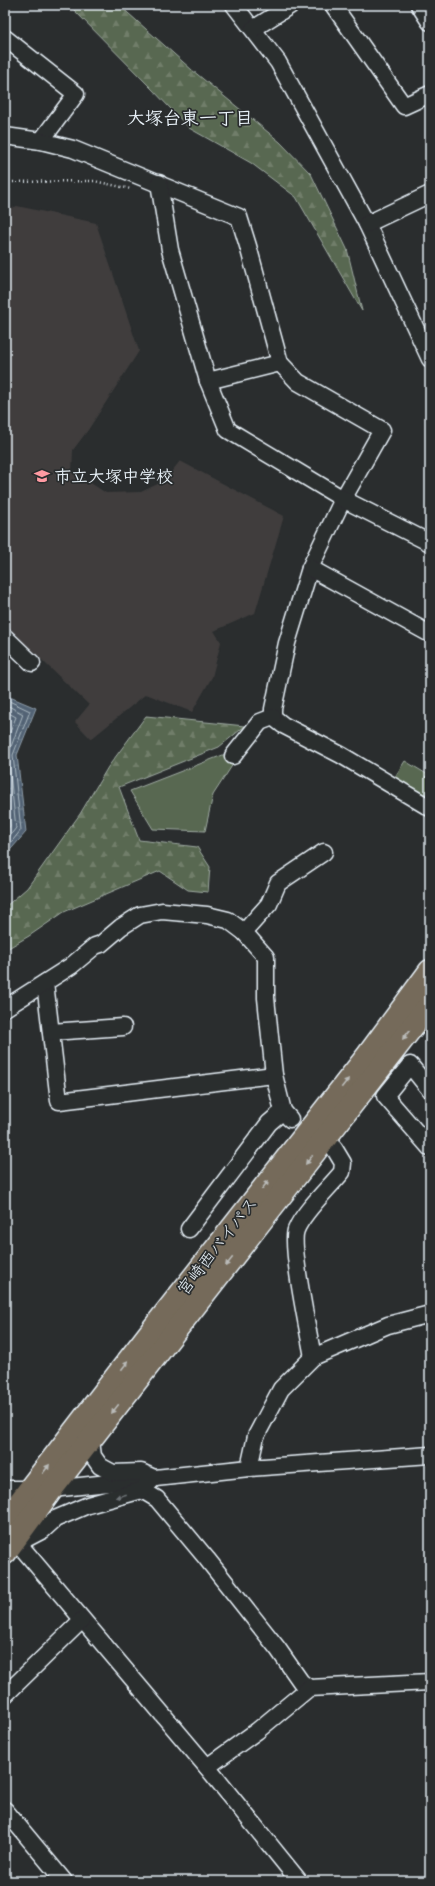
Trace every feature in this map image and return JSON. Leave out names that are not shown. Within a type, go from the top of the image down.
[{"type":"highway","name":"宮崎西バイパス","points":[[5,1522],[149,1334],[368,1054],[430,971]]},
{"type":"highway","name":"宮崎西バイパス","points":[[9,1550],[52,1489],[430,1004]]},
{"type":"street","points":[[234,5],[278,62],[367,224],[430,359]]},
{"type":"street","points":[[253,29],[291,5]]},
{"type":"street","points":[[333,5],[404,106],[430,94]]},
{"type":"street","points":[[419,5],[430,22]]},
{"type":"street","points":[[5,38],[76,94],[41,141]]},
{"type":"street","points":[[5,136],[41,141],[73,149],[239,217],[280,363],[298,382],[382,430],[343,499],[310,568],[287,644],[273,709],[273,717]]},
{"type":"street","points":[[159,183],[170,250],[208,381],[228,430],[343,499],[430,543]]},
{"type":"street","points":[[367,224],[430,194]]},
{"type":"street","points":[[208,381],[280,363]]},
{"type":"street","points":[[310,568],[430,634]]},
{"type":"street","points":[[5,637],[32,663]]},
{"type":"street","points":[[233,756],[260,722],[273,717]]},
{"type":"street","points":[[273,717],[283,725],[341,755],[430,808]]},
{"type":"street","points":[[244,932],[269,904],[278,883],[324,852]]},
{"type":"street","points":[[5,1008],[45,983],[140,915],[162,911],[207,915],[228,920],[244,932],[266,957],[266,998],[274,1075],[286,1115],[269,1123],[189,1229]]},
{"type":"street","points":[[45,983],[59,1101],[274,1075]]},
{"type":"street","points":[[51,1032],[123,1027]]},
{"type":"street","points":[[430,1090],[410,1064],[385,1096],[430,1148]]},
{"type":"street","points":[[313,1357],[297,1262],[295,1231],[302,1218],[342,1172],[343,1162],[334,1148]]},
{"type":"street","points":[[249,1468],[256,1436],[281,1389],[313,1357],[388,1325],[430,1314]]},
{"type":"street","points":[[97,1432],[91,1441],[93,1456],[100,1466],[113,1473],[141,1472],[154,1478]]},
{"type":"street","points":[[5,1489],[52,1489],[249,1468],[430,1455]]},
{"type":"street","points":[[154,1478],[142,1490],[88,1505],[55,1519],[43,1530],[9,1550],[82,1620],[207,1767],[299,1881]]},
{"type":"street","points":[[142,1490],[157,1499],[274,1643],[301,1682],[309,1688]]},
{"type":"street","points":[[5,1695],[82,1620]]},
{"type":"street","points":[[207,1767],[257,1731],[309,1688],[428,1685]]},
{"type":"street","points":[[5,1810],[64,1881]]},
{"type":"path","points":[[5,182],[94,181],[133,190]]},
{"type":"path","points":[[426,777],[430,779]]},
{"type":"shaded area","name":"市立大塚中学校","points":[[17,206],[96,223],[139,351],[88,430],[73,450],[72,471],[106,493],[141,492],[164,481],[180,461],[284,516],[255,613],[214,631],[221,642],[212,677],[192,712],[146,694],[91,739],[75,722],[89,705],[5,625],[5,211]]},
{"type":"green space","points":[[69,5],[119,5],[192,70],[280,142],[311,174],[347,249],[362,311],[296,197],[251,163],[189,128]]},
{"type":"green space","points":[[146,716],[245,726],[219,747],[119,787],[139,840],[197,847],[210,867],[208,892],[188,890],[160,871],[64,912],[29,936],[5,950],[5,907],[27,888],[80,814],[108,767]]},
{"type":"green space","points":[[228,753],[237,758],[213,795],[205,831],[153,829],[130,791]]},
{"type":"green space","points":[[405,761],[430,776],[430,786],[423,798],[393,780]]},
{"type":"water","points":[[5,695],[36,708],[17,755],[26,832],[5,856]]},
{"type":"place","name":"市立大塚中学校","points":[[42,476]]},
{"type":"district","name":"大塚台東一丁目","points":[[190,118]]}]
